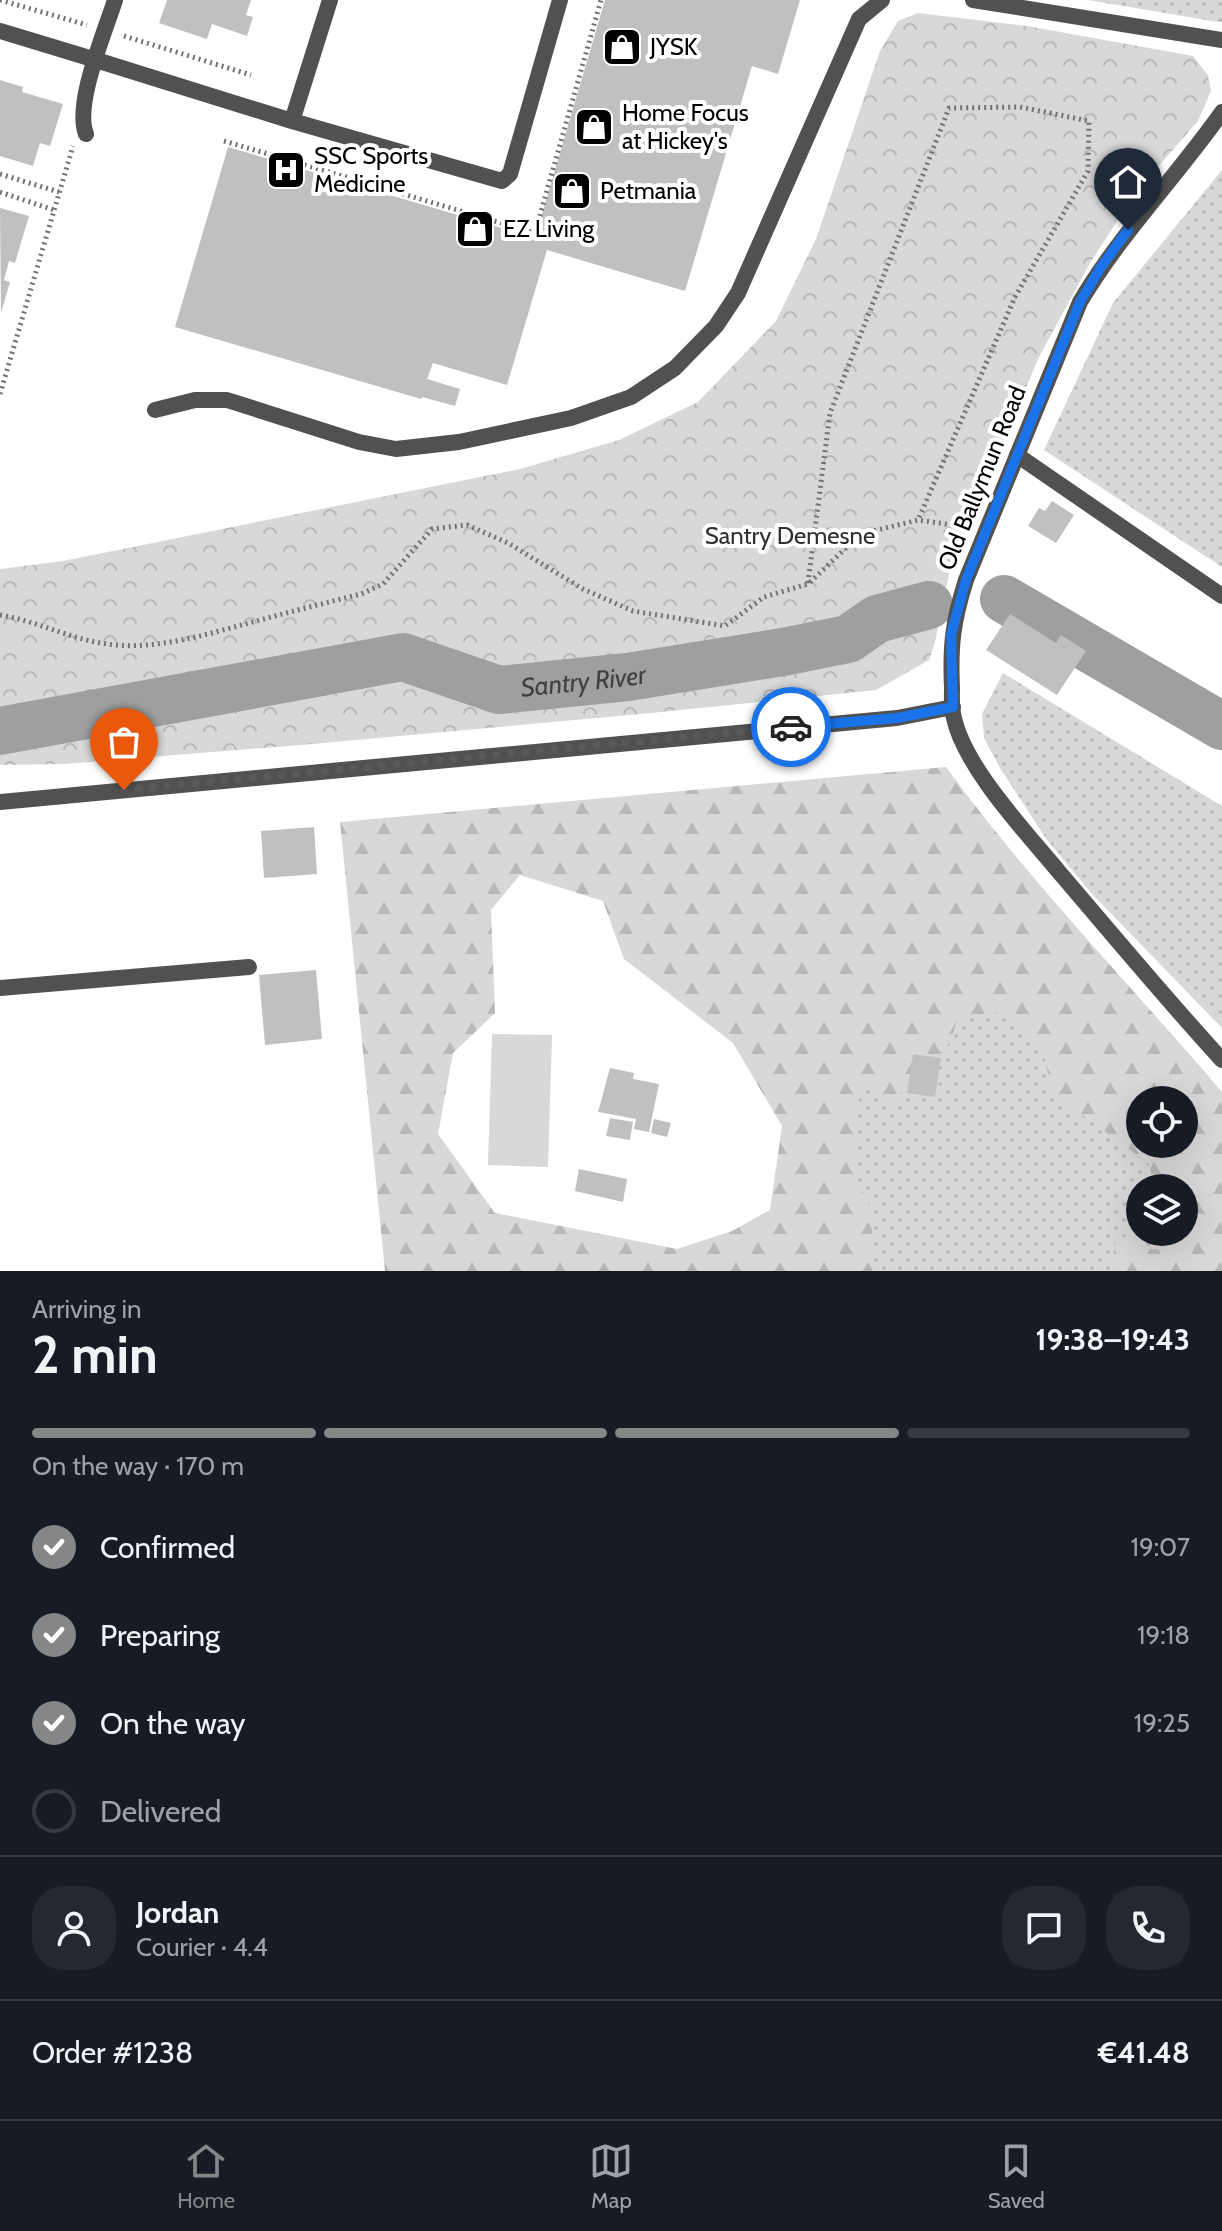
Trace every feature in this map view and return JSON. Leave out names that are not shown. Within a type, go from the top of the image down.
[{"type":"street","points":[[84,128],[84,104],[115,0]]},
{"type":"street","points":[[292,121],[330,0]]},
{"type":"street","points":[[0,31],[494,180],[506,179],[510,174],[560,0]]},
{"type":"street","points":[[155,410],[195,400],[227,400],[359,442],[396,449],[459,442],[571,418],[631,397],[675,368],[716,326],[738,293],[859,19],[882,0]]},
{"type":"street","points":[[973,0],[1058,7],[1222,40]]},
{"type":"street","name":"Old Ballymun Road","points":[[1222,112],[1188,160],[1142,211],[1080,302],[966,580],[954,619],[950,654],[953,707],[962,743],[982,776],[1156,987],[1222,1060]]},
{"type":"street","points":[[1017,455],[1222,596]]},
{"type":"street","points":[[0,802],[897,718],[953,707]]},
{"type":"street","points":[[0,988],[249,967]]},
{"type":"path","points":[[808,584],[830,413],[949,108],[1020,107],[1089,121],[1088,171],[1015,297],[918,520]]},
{"type":"path","points":[[0,394],[59,192],[84,128]]},
{"type":"path","points":[[0,174],[59,192]]},
{"type":"path","points":[[0,192],[54,210]]},
{"type":"path","points":[[0,615],[25,619],[106,644],[137,646],[203,635],[361,594],[383,584],[432,529],[467,525],[508,543],[595,595],[633,611],[725,626],[764,597],[808,584],[861,534],[918,520],[987,532]]},
{"type":"green space","points":[[1088,0],[1222,0],[1222,22],[1218,22]]},
{"type":"green space","name":"Santry Demesne","points":[[918,13],[1027,26],[1193,56],[1208,75],[1211,91],[1198,121],[1136,192],[1090,263],[1039,357],[951,564],[929,660],[876,690],[301,745],[63,764],[0,765],[0,569],[63,561],[520,469],[619,440],[698,402],[776,321],[816,239],[880,51],[898,21]]},
{"type":"green space","points":[[1222,170],[1222,567],[1044,450],[1113,303]]},
{"type":"green space","points":[[1003,673],[1222,806],[1222,1028],[1093,895],[1047,840],[1000,768],[984,738],[982,714]]},
{"type":"green space","points":[[946,767],[1046,892],[1222,1092],[1222,1271],[1113,1271],[1114,1245],[1122,1236],[1126,1238],[1126,1246],[1171,1250],[1172,1246],[1198,1246],[1198,1174],[1152,1174],[1148,1163],[1141,1158],[1198,1158],[1198,1086],[1126,1086],[1126,1147],[1053,1093],[1040,1041],[993,1011],[956,1023],[951,1041],[889,1105],[866,1082],[853,1115],[856,1181],[872,1209],[872,1271],[385,1271],[340,822]],"holes":[[[520,875],[603,901],[624,959],[733,1043],[782,1126],[770,1210],[732,1231],[677,1249],[495,1213],[438,1134],[453,1053],[495,1013],[491,910]]]},
{"type":"green space","points":[[1001,974],[1126,1127],[1126,1158],[1172,1158],[1201,1171],[1198,1183],[1198,1174],[1126,1174],[1126,1246],[1182,1246],[1169,1271],[853,1271],[842,1156],[853,1069]]},
{"type":"green space","points":[[492,1034],[552,1035],[548,1167],[488,1165]]},
{"type":"building","points":[[167,0],[251,0],[246,15],[253,17],[247,36],[212,24],[207,39],[159,23]]},
{"type":"building","points":[[605,0],[800,0],[778,74],[752,66],[685,291],[547,250],[507,385],[433,363],[427,379],[460,389],[455,406],[421,399],[175,327],[228,147],[535,238]]},
{"type":"building","points":[[0,80],[23,87],[22,92],[63,104],[50,146],[40,143],[33,166],[0,156]]},
{"type":"building","points":[[0,208],[29,216],[15,263],[9,261],[4,280],[10,282],[1,313]]},
{"type":"building","points":[[1052,501],[1074,515],[1056,543],[1028,526],[1039,508],[1045,511]]},
{"type":"building","points":[[1010,614],[1056,643],[1061,635],[1086,651],[1057,695],[986,650]]},
{"type":"building","points":[[314,827],[317,874],[264,878],[261,831]]},
{"type":"building","points":[[316,970],[322,1039],[265,1045],[259,975]]},
{"type":"building","points":[[913,1054],[941,1058],[935,1097],[907,1093]]},
{"type":"building","points":[[610,1068],[634,1073],[633,1079],[659,1084],[649,1132],[634,1129],[636,1119],[598,1112]]},
{"type":"building","points":[[610,1118],[633,1122],[630,1140],[606,1136]]},
{"type":"building","points":[[654,1119],[671,1123],[667,1137],[651,1133]]},
{"type":"building","points":[[579,1169],[627,1179],[623,1202],[575,1191]]},
{"type":"waterway","name":"Santry River","points":[[1004,599],[1222,726]]},
{"type":"waterway","name":"Santry River","points":[[0,731],[403,657],[499,690],[628,677],[848,639],[877,619],[929,605]]},
{"type":"way so far","points":[[124,790],[791,727]]},
{"type":"place","name":"JYSK","points":[[622,47]]},
{"type":"place","name":"Home Focus at Hickey's","points":[[594,127]]},
{"type":"place","name":"SSC Sports Medicine","points":[[286,170]]},
{"type":"place","name":"Petmania","points":[[572,191]]},
{"type":"place","name":"EZ Living","points":[[475,229]]},
{"type":"route","points":[[791,727],[897,718],[953,707],[951,635],[966,580],[1080,302],[1128,230]]}]
